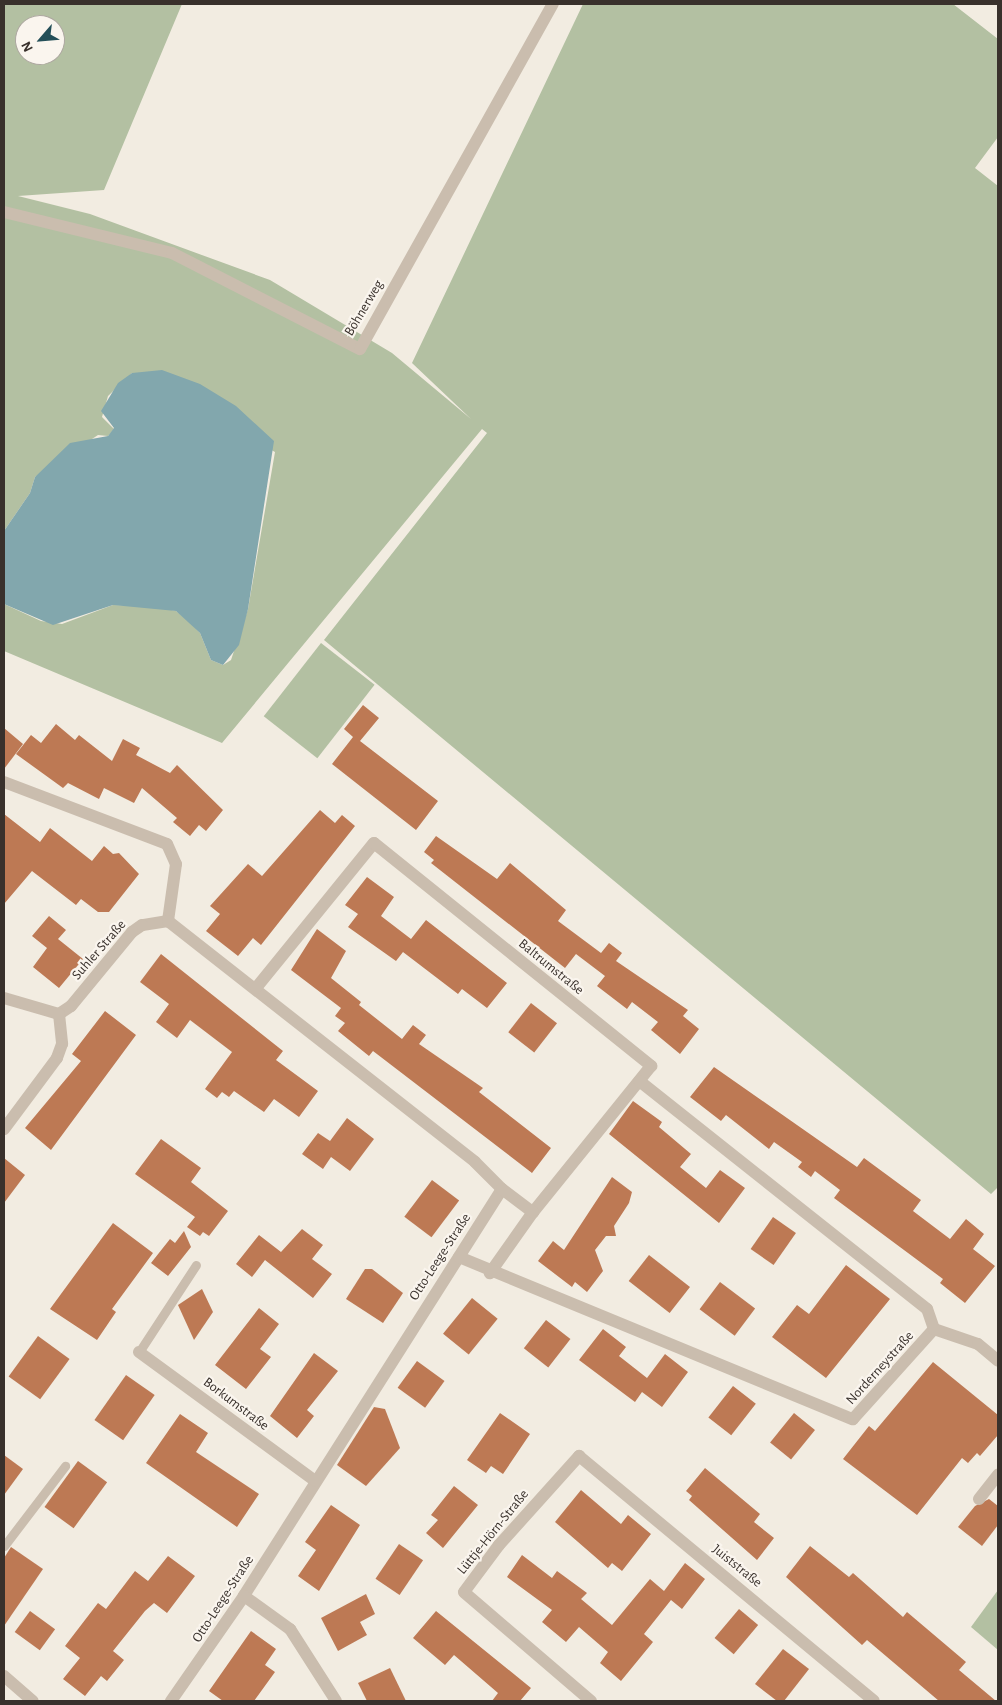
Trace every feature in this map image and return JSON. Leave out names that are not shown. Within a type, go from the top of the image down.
[{"type":"street","name":"Böhnerweg","points":[[4,212],[172,253],[360,349],[553,4]]},
{"type":"street","points":[[4,782],[167,844],[176,864],[168,921],[256,988],[468,1156],[502,1189],[534,1212]]},
{"type":"street","name":"Baltrumstraße","points":[[256,988],[374,843],[651,1066],[534,1212],[490,1274]]},
{"type":"street","name":"Suhler Straße","points":[[59,1014],[71,1006],[132,932],[142,925],[168,921]]},
{"type":"street","points":[[4,998],[59,1014],[62,1044],[57,1058],[4,1129]]},
{"type":"street","name":"Norderneystraße","points":[[459,1257],[490,1274],[854,1419],[934,1329],[927,1310],[639,1081]]},
{"type":"street","name":"Otto-Leege-Straße","points":[[170,1701],[244,1596],[315,1481],[502,1189]]},
{"type":"street","points":[[934,1329],[978,1344],[998,1360]]},
{"type":"street","name":"Borkumstraße","points":[[140,1352],[315,1481]]},
{"type":"street","name":"Lüttje-Hörn-Straße","points":[[578,1456],[499,1545],[464,1592],[591,1701]]},
{"type":"street","name":"Juiststraße","points":[[578,1456],[874,1701]]},
{"type":"street","points":[[979,1498],[998,1475]]},
{"type":"street","points":[[244,1596],[290,1629],[336,1701]]},
{"type":"street","points":[[4,1676],[33,1701]]},
{"type":"lane","points":[[140,1352],[196,1265]]},
{"type":"lane","points":[[4,1546],[65,1466]]},
{"type":"green space","points":[[4,4],[182,4],[104,190],[18,196],[90,214],[270,280],[392,353],[471,419],[412,363],[583,4],[953,4],[998,39],[998,137],[975,168],[998,186],[998,1187],[991,1194],[324,640],[487,433],[482,429],[222,743],[4,651],[4,604],[41,621],[62,624],[113,605],[153,606],[176,611],[200,633],[211,660],[223,665],[231,660],[248,609],[275,452],[132,373],[108,396],[102,417],[114,429],[108,436],[98,435],[35,477],[30,493],[4,531]]},
{"type":"green space","points":[[321,643],[375,685],[317,758],[264,716]]},
{"type":"green space","points":[[998,1590],[998,1650],[971,1627]]},
{"type":"water","points":[[162,370],[200,384],[236,406],[274,441],[248,609],[239,645],[223,665],[211,660],[200,633],[176,611],[113,605],[53,625],[4,604],[4,531],[30,493],[35,477],[70,443],[108,436],[114,428],[101,411],[118,383],[132,373]]},
{"type":"building","points":[[363,705],[379,718],[360,741],[438,801],[416,830],[332,764],[353,737],[344,729]]},
{"type":"building","points":[[56,724],[75,740],[79,735],[112,761],[123,739],[140,748],[136,755],[170,773],[177,765],[223,810],[206,831],[199,825],[190,836],[173,822],[177,818],[142,788],[134,803],[104,788],[99,799],[68,783],[63,788],[16,754],[31,735],[41,743]]},
{"type":"building","points":[[4,728],[23,744],[4,769]]},
{"type":"building","points":[[320,810],[335,823],[342,815],[355,826],[261,945],[253,938],[238,956],[206,931],[220,914],[210,906],[248,864],[262,876]]},
{"type":"building","points":[[4,814],[40,842],[50,828],[92,861],[104,846],[113,854],[119,853],[139,874],[109,912],[98,912],[81,899],[76,905],[32,871],[4,904]]},
{"type":"building","points":[[436,836],[497,879],[510,863],[566,910],[558,921],[601,953],[609,943],[622,953],[616,961],[688,1010],[683,1016],[699,1029],[680,1054],[651,1030],[658,1022],[632,1002],[627,1009],[597,986],[605,976],[576,954],[565,968],[431,863],[434,860],[424,852]]},
{"type":"building","points":[[367,877],[394,897],[381,916],[411,939],[426,920],[507,983],[487,1008],[462,989],[458,994],[403,952],[396,961],[348,927],[358,914],[345,905]]},
{"type":"building","points":[[49,916],[66,930],[58,939],[83,959],[59,988],[33,967],[47,948],[32,936]]},
{"type":"building","points":[[317,929],[346,951],[331,978],[361,1002],[359,1005],[402,1039],[413,1025],[426,1035],[419,1044],[483,1088],[479,1092],[551,1148],[532,1173],[373,1051],[369,1056],[338,1031],[345,1023],[335,1016],[341,1008],[291,970]]},
{"type":"building","points":[[161,954],[283,1051],[276,1060],[318,1091],[299,1117],[274,1099],[264,1112],[234,1091],[229,1097],[222,1092],[217,1098],[205,1089],[232,1052],[190,1020],[177,1038],[156,1022],[169,1004],[140,982]]},
{"type":"building","points":[[531,1003],[557,1023],[534,1052],[508,1032]]},
{"type":"building","points":[[105,1011],[136,1035],[51,1150],[25,1128],[81,1061],[72,1054]]},
{"type":"building","points":[[714,1067],[857,1167],[864,1158],[921,1200],[913,1211],[950,1239],[966,1219],[984,1234],[973,1249],[995,1266],[965,1303],[940,1283],[943,1279],[834,1198],[840,1190],[815,1171],[811,1177],[798,1167],[802,1162],[774,1142],[769,1149],[726,1115],[721,1121],[690,1097]]},
{"type":"building","points":[[633,1101],[662,1122],[659,1127],[691,1154],[680,1167],[706,1188],[720,1170],[745,1188],[719,1223],[609,1134]]},
{"type":"building","points":[[347,1118],[374,1139],[350,1171],[331,1157],[323,1169],[302,1154],[318,1133],[330,1141]]},
{"type":"building","points":[[161,1139],[201,1168],[191,1182],[228,1211],[209,1236],[203,1232],[200,1236],[187,1227],[195,1217],[135,1174]]},
{"type":"building","points":[[4,1158],[25,1175],[4,1203]]},
{"type":"building","points":[[612,1177],[632,1192],[629,1203],[614,1226],[616,1236],[606,1236],[595,1250],[603,1271],[587,1292],[575,1282],[572,1287],[538,1261],[553,1241],[564,1250]]},
{"type":"building","points":[[432,1180],[459,1200],[431,1237],[404,1217]]},
{"type":"building","points":[[773,1217],[796,1233],[774,1265],[751,1249]]},
{"type":"building","points":[[113,1223],[153,1253],[112,1309],[116,1312],[97,1340],[50,1309]]},
{"type":"building","points":[[302,1229],[323,1245],[312,1259],[332,1274],[313,1298],[265,1260],[252,1277],[236,1264],[259,1235],[281,1252]]},
{"type":"building","points":[[184,1231],[191,1247],[168,1276],[151,1263],[170,1239],[175,1243]]},
{"type":"building","points":[[649,1255],[690,1287],[670,1313],[629,1281]]},
{"type":"building","points":[[846,1265],[890,1299],[826,1378],[772,1337],[797,1305],[809,1314]]},
{"type":"building","points":[[365,1269],[372,1269],[403,1293],[383,1323],[346,1299]]},
{"type":"building","points":[[720,1282],[755,1308],[735,1336],[700,1309]]},
{"type":"building","points":[[202,1289],[213,1312],[194,1340],[178,1305]]},
{"type":"building","points":[[472,1298],[498,1319],[469,1355],[443,1334]]},
{"type":"building","points":[[259,1308],[279,1324],[260,1349],[271,1357],[246,1389],[215,1365]]},
{"type":"building","points":[[546,1320],[570,1339],[548,1367],[524,1348]]},
{"type":"building","points":[[603,1329],[626,1347],[619,1356],[647,1378],[665,1354],[688,1372],[662,1407],[642,1392],[635,1402],[579,1360]]},
{"type":"building","points":[[38,1336],[70,1359],[40,1399],[9,1376]]},
{"type":"building","points":[[314,1353],[338,1371],[307,1410],[314,1416],[297,1438],[270,1416]]},
{"type":"building","points":[[417,1361],[445,1381],[425,1408],[398,1388]]},
{"type":"building","points":[[933,1362],[998,1415],[998,1435],[980,1456],[977,1453],[968,1463],[962,1458],[917,1515],[843,1459],[869,1426],[875,1431]]},
{"type":"building","points":[[126,1375],[155,1395],[123,1440],[94,1420]]},
{"type":"building","points":[[733,1386],[756,1404],[731,1435],[708,1418]]},
{"type":"building","points":[[374,1407],[385,1409],[400,1448],[366,1486],[337,1465]]},
{"type":"building","points":[[500,1413],[530,1434],[503,1474],[491,1466],[486,1473],[467,1460]]},
{"type":"building","points":[[794,1413],[815,1430],[791,1460],[770,1443]]},
{"type":"building","points":[[180,1414],[208,1433],[196,1452],[259,1494],[237,1527],[146,1463]]},
{"type":"building","points":[[4,1455],[23,1469],[4,1495]]},
{"type":"building","points":[[78,1461],[107,1482],[74,1528],[44,1507]]},
{"type":"building","points":[[705,1468],[760,1514],[754,1522],[774,1538],[757,1560],[689,1500],[692,1496],[686,1491]]},
{"type":"building","points":[[454,1486],[478,1505],[443,1548],[426,1533],[438,1520],[431,1515]]},
{"type":"building","points":[[581,1490],[621,1524],[628,1515],[651,1534],[622,1571],[612,1563],[608,1568],[555,1522]]},
{"type":"building","points":[[989,1499],[998,1506],[998,1525],[982,1546],[958,1527],[975,1506]]},
{"type":"building","points":[[331,1505],[360,1525],[319,1591],[298,1576],[316,1550],[305,1542]]},
{"type":"building","points":[[399,1544],[423,1560],[400,1595],[376,1579]]},
{"type":"building","points":[[810,1546],[849,1577],[853,1573],[903,1617],[907,1612],[966,1662],[959,1670],[996,1701],[939,1701],[867,1640],[862,1645],[786,1577]]},
{"type":"building","points":[[11,1547],[43,1569],[4,1626],[4,1558]]},
{"type":"building","points":[[522,1555],[552,1578],[557,1571],[587,1593],[581,1599],[612,1625],[650,1579],[664,1591],[685,1563],[705,1579],[682,1609],[671,1600],[644,1634],[653,1642],[621,1681],[600,1663],[608,1652],[579,1627],[566,1642],[542,1622],[552,1610],[507,1577]]},
{"type":"building","points":[[168,1556],[195,1576],[167,1613],[154,1603],[145,1611],[113,1651],[124,1660],[107,1681],[101,1676],[85,1696],[63,1679],[80,1658],[65,1646],[98,1603],[106,1609],[135,1571],[148,1581]]},
{"type":"building","points":[[366,1594],[375,1614],[360,1622],[367,1635],[338,1651],[321,1618]]},
{"type":"building","points":[[739,1609],[758,1625],[734,1654],[715,1638]]},
{"type":"building","points":[[30,1611],[55,1629],[40,1650],[15,1632]]},
{"type":"building","points":[[436,1611],[531,1688],[520,1701],[492,1701],[498,1693],[454,1655],[445,1665],[413,1638]]},
{"type":"building","points":[[251,1631],[276,1649],[265,1665],[275,1672],[254,1701],[223,1701],[209,1691]]},
{"type":"building","points":[[783,1649],[809,1669],[784,1701],[777,1701],[755,1684]]},
{"type":"building","points":[[390,1668],[406,1701],[367,1701],[358,1683]]}]
